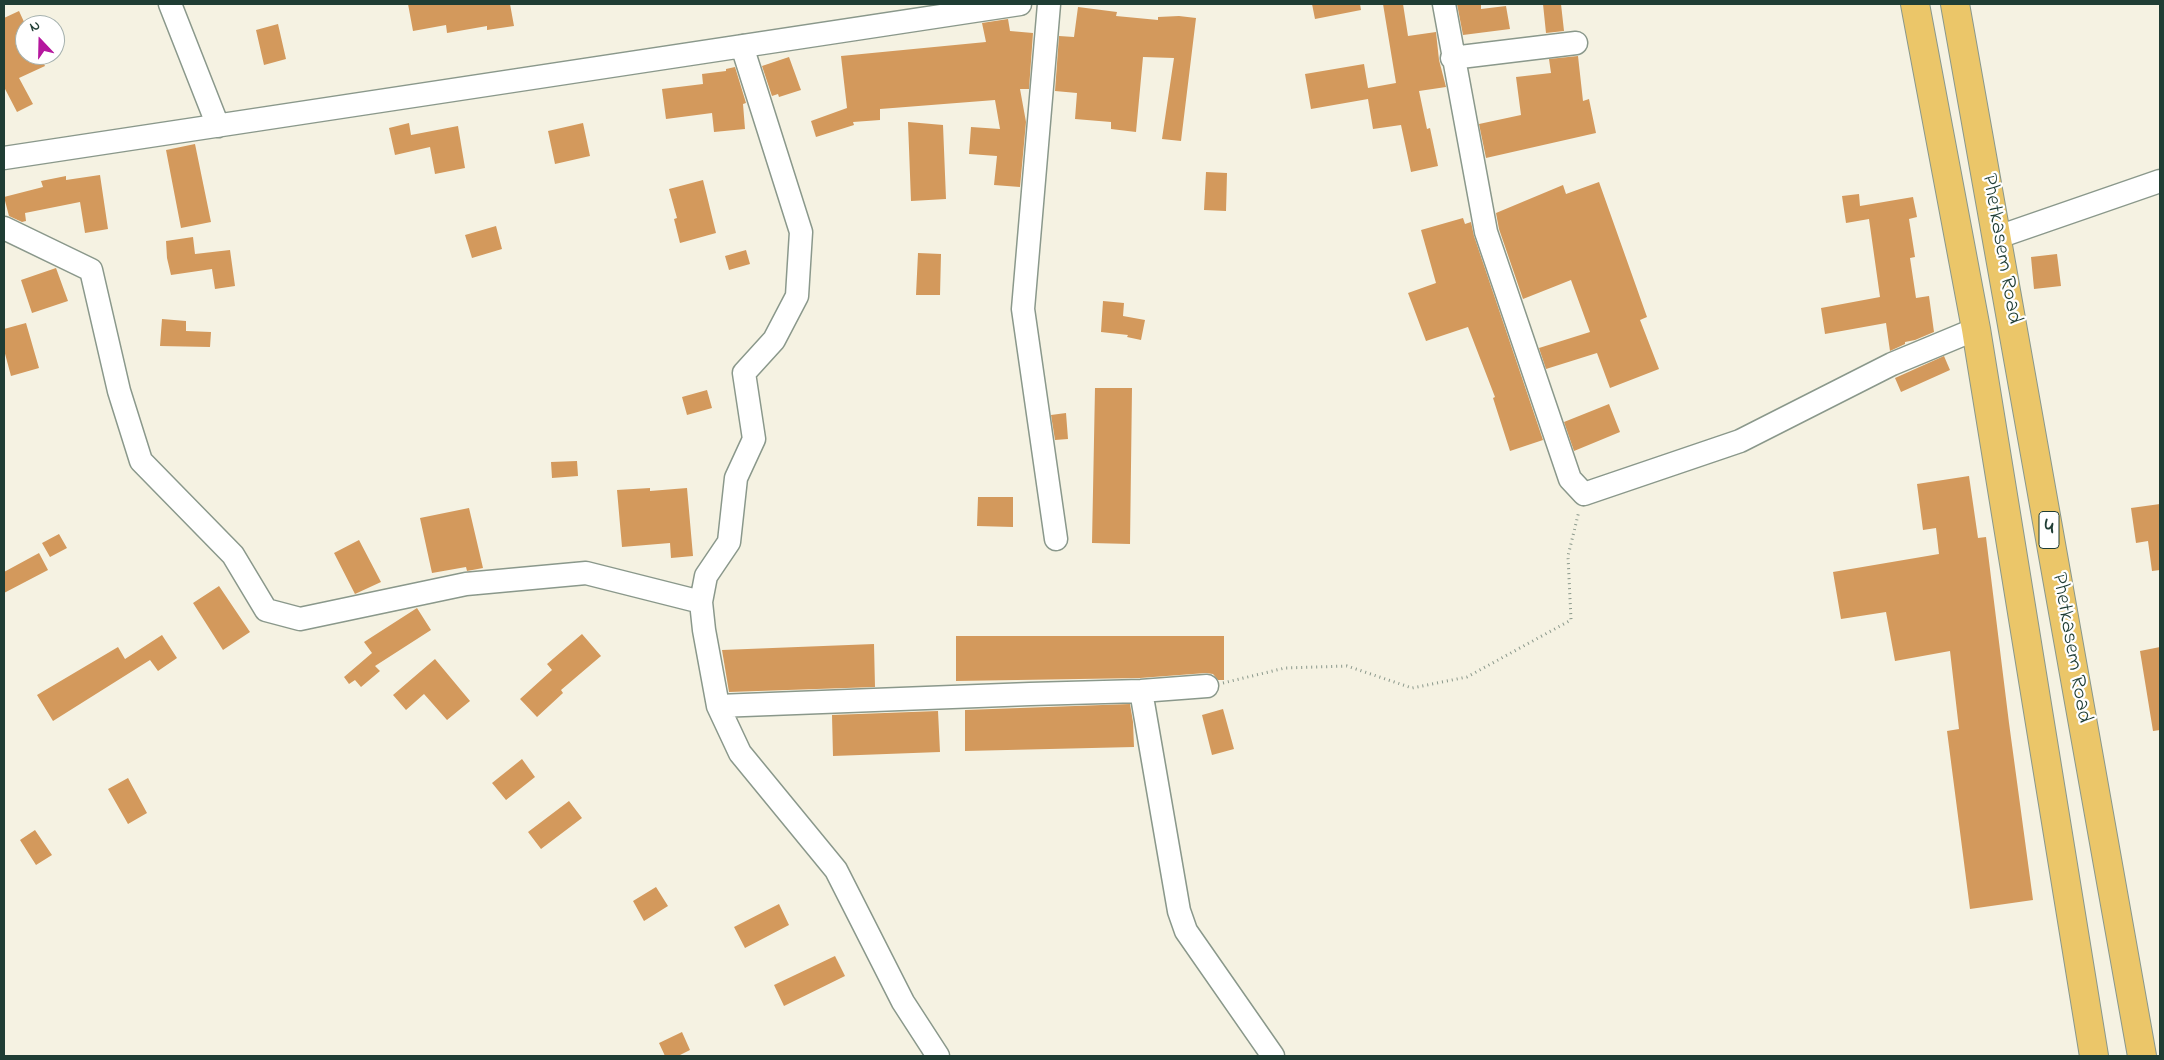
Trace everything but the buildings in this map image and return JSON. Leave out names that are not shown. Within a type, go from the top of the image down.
[{"type":"highway","points":[[1904,4],[1922,43]]},
{"type":"highway","name":"Phetkasem Road","points":[[1915,4],[1976,329],[2094,1056]]},
{"type":"highway","name":"Phetkasem Road","points":[[1959,12],[2142,1056]]},
{"type":"street","points":[[170,4],[218,126]]},
{"type":"street","points":[[4,158],[1020,4]]},
{"type":"street","points":[[1049,4],[1023,309],[1056,539]]},
{"type":"street","points":[[1444,4],[1452,58],[1486,232],[1570,480],[1584,494],[1740,441],[1892,364],[1976,329]]},
{"type":"street","points":[[1452,58],[1576,43]]},
{"type":"street","points":[[742,46],[801,232],[797,296],[774,340],[744,373],[754,438],[736,478],[729,542],[706,576],[701,602],[704,630],[718,706],[740,753],[836,870],[903,1002],[938,1056]]},
{"type":"street","points":[[1998,237],[2160,181]]},
{"type":"street","points":[[4,228],[91,270],[119,391],[141,461],[233,554],[266,610],[300,619],[466,584],[586,573],[701,602]]},
{"type":"street","points":[[718,706],[1141,691],[1207,686]]},
{"type":"street","points":[[1141,691],[1179,911],[1186,931],[1273,1056]]},
{"type":"path","points":[[1207,686],[1285,668],[1347,666],[1412,688],[1467,677],[1571,620],[1568,556],[1584,494]]}]
